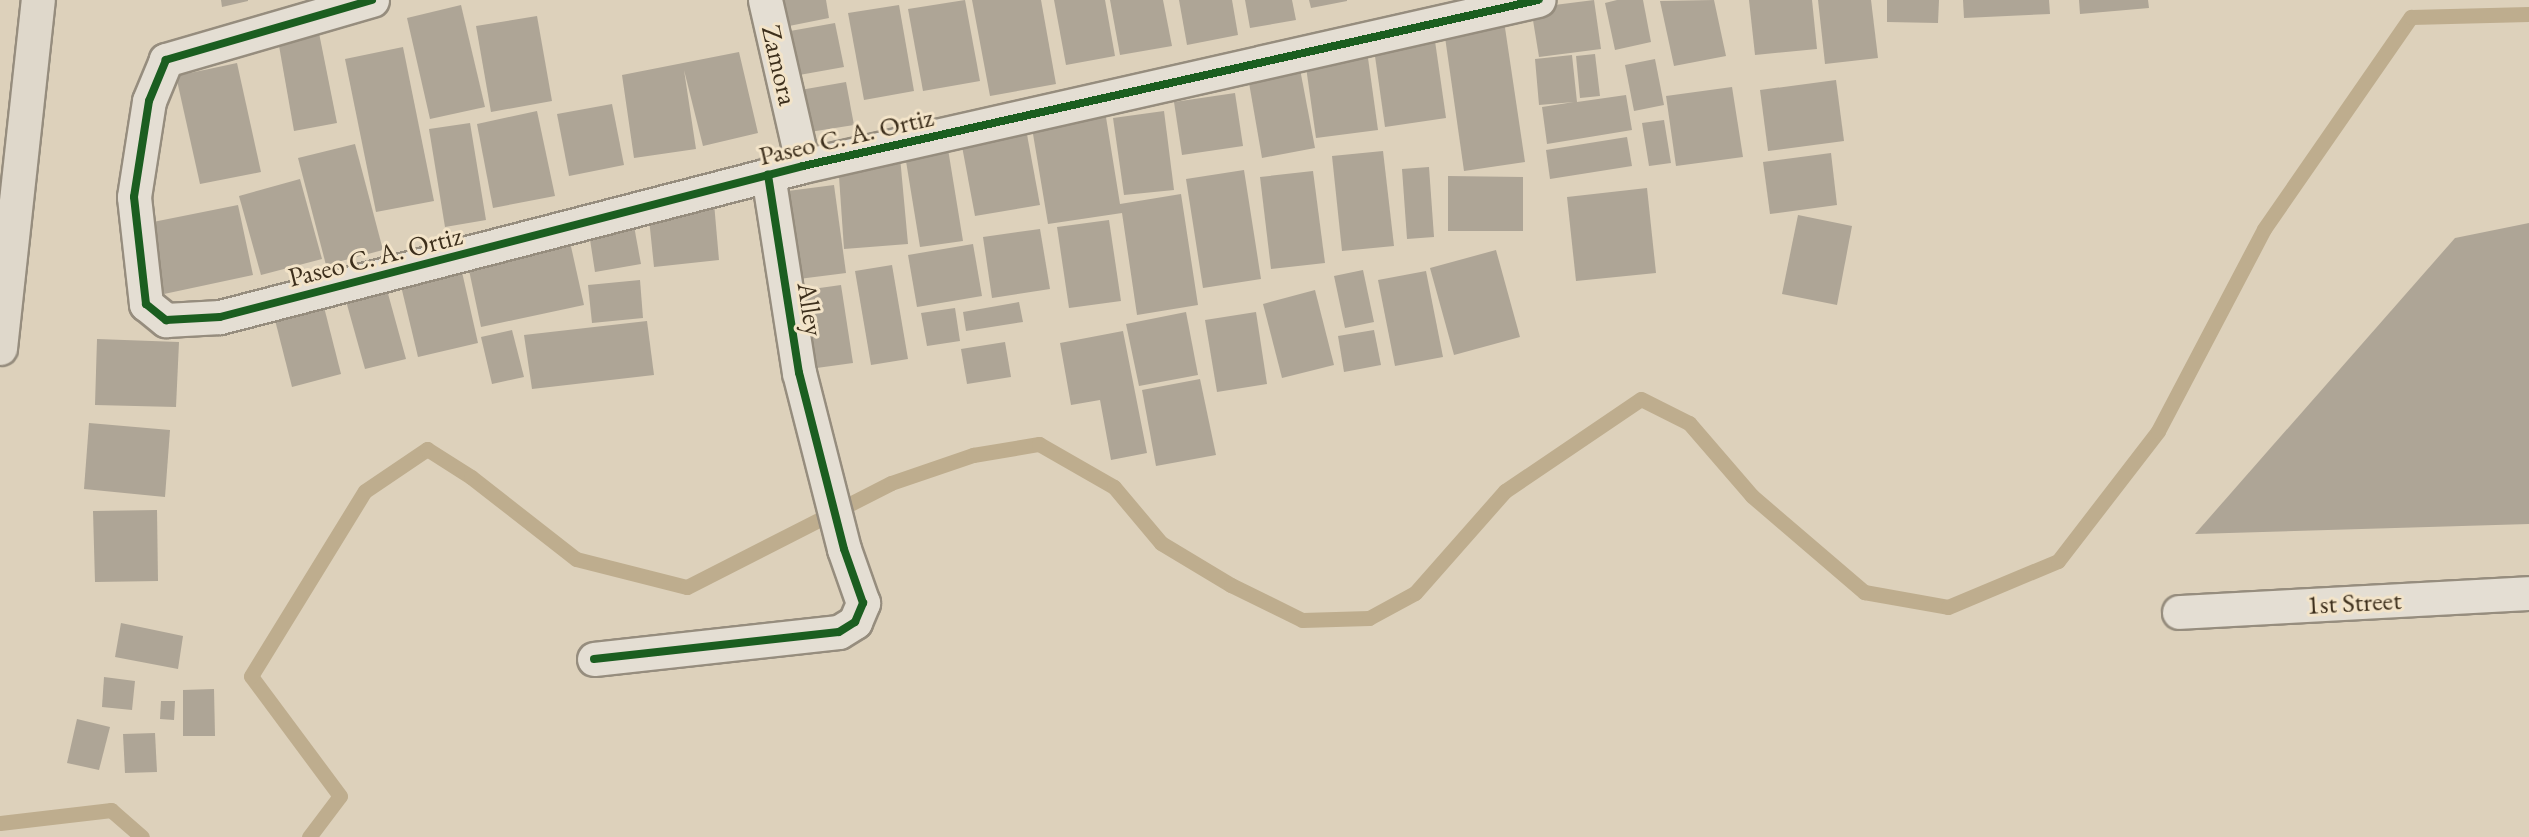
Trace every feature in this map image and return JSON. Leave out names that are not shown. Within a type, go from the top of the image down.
[{"type":"highway","points":[[0,348],[38,0]]},
{"type":"street","name":"Paseo C. A. Ortiz","points":[[372,0],[166,60],[149,101],[134,197],[146,304],[166,320],[220,317],[768,174],[1538,0]]},
{"type":"street","name":"Zamora","points":[[765,0],[803,166]]},
{"type":"street","name":"Alley","points":[[594,659],[838,632],[855,622],[863,603],[844,549],[800,373],[768,174]]},
{"type":"street","name":"1st Street","points":[[2179,612],[2529,593]]},
{"type":"building","points":[[221,0],[248,0],[248,1],[222,7]]},
{"type":"building","points":[[769,0],[826,0],[829,18],[774,29]]},
{"type":"building","points":[[965,0],[980,81],[923,91],[908,9]]},
{"type":"building","points":[[972,0],[1041,0],[1056,84],[990,96]]},
{"type":"building","points":[[1054,0],[1105,0],[1115,56],[1066,65]]},
{"type":"building","points":[[1110,0],[1163,0],[1172,46],[1120,55]]},
{"type":"building","points":[[1179,0],[1232,0],[1238,35],[1187,45]]},
{"type":"building","points":[[1245,0],[1292,0],[1296,20],[1250,28]]},
{"type":"building","points":[[1309,0],[1347,0],[1347,1],[1311,8]]},
{"type":"building","points":[[1594,0],[1601,49],[1539,57],[1531,8]]},
{"type":"building","points":[[1617,0],[1643,0],[1651,42],[1615,50],[1605,3]]},
{"type":"building","points":[[1714,0],[1726,56],[1674,66],[1660,1]]},
{"type":"building","points":[[1749,0],[1812,0],[1817,49],[1755,55]]},
{"type":"building","points":[[1818,0],[1871,0],[1878,58],[1825,64]]},
{"type":"building","points":[[1887,0],[1939,0],[1938,23],[1887,22]]},
{"type":"building","points":[[1963,0],[2049,0],[2050,14],[1964,18]]},
{"type":"building","points":[[2079,0],[2148,0],[2149,8],[2080,14]]},
{"type":"building","points":[[461,5],[485,107],[430,119],[407,18]]},
{"type":"building","points":[[899,5],[914,91],[864,100],[848,13]]},
{"type":"building","points":[[537,16],[552,101],[491,112],[476,26]]},
{"type":"building","points":[[1504,21],[1525,162],[1464,171],[1444,30]]},
{"type":"building","points":[[835,23],[844,67],[788,77],[779,33]]},
{"type":"building","points":[[319,33],[337,123],[294,131],[278,40]]},
{"type":"building","points":[[1434,34],[1446,118],[1385,127],[1373,42]]},
{"type":"building","points":[[403,47],[434,201],[376,212],[345,59]]},
{"type":"building","points":[[739,52],[758,133],[703,146],[684,70],[696,149],[634,158],[622,75]]},
{"type":"building","points":[[1595,54],[1600,96],[1580,98],[1576,56]]},
{"type":"building","points":[[1572,55],[1577,102],[1626,95],[1632,130],[1547,144],[1542,107],[1574,102],[1539,105],[1535,59]]},
{"type":"building","points":[[1368,58],[1378,130],[1316,138],[1306,67]]},
{"type":"building","points":[[1655,59],[1664,105],[1634,111],[1625,65]]},
{"type":"building","points":[[237,63],[261,172],[200,184],[176,76]]},
{"type":"building","points":[[1300,69],[1315,148],[1262,158],[1248,77]]},
{"type":"building","points":[[1836,80],[1844,141],[1768,151],[1760,90]]},
{"type":"building","points":[[846,82],[854,125],[797,134],[789,92]]},
{"type":"building","points":[[1732,87],[1743,157],[1676,166],[1666,96]]},
{"type":"building","points":[[1235,93],[1243,146],[1182,155],[1174,102]]},
{"type":"building","points":[[612,104],[624,165],[569,176],[557,114]]},
{"type":"building","points":[[537,111],[555,196],[493,208],[477,124]]},
{"type":"building","points":[[1105,111],[1120,204],[1181,194],[1198,305],[1137,315],[1122,213],[1048,224],[1031,122]]},
{"type":"building","points":[[1164,111],[1174,190],[1124,195],[1113,118]]},
{"type":"building","points":[[1664,120],[1671,163],[1649,166],[1642,123]]},
{"type":"building","points":[[470,123],[486,220],[445,227],[429,129]]},
{"type":"building","points":[[1026,129],[1040,205],[975,216],[961,141]]},
{"type":"building","points":[[1627,137],[1632,166],[1550,179],[1546,150]]},
{"type":"building","points":[[355,144],[383,250],[326,265],[298,158]]},
{"type":"building","points":[[948,149],[963,241],[920,247],[905,155]]},
{"type":"building","points":[[1383,151],[1394,246],[1342,251],[1332,156]]},
{"type":"building","points":[[1831,153],[1837,205],[1770,214],[1763,162]]},
{"type":"building","points":[[900,157],[908,244],[844,249],[838,162]]},
{"type":"building","points":[[1429,167],[1434,237],[1407,239],[1402,169]]},
{"type":"building","points":[[1244,170],[1261,279],[1203,288],[1186,179]]},
{"type":"building","points":[[1313,171],[1325,263],[1271,269],[1260,177]]},
{"type":"building","points":[[1448,176],[1523,177],[1523,231],[1448,231]]},
{"type":"building","points":[[300,179],[322,259],[261,275],[239,196]]},
{"type":"building","points":[[834,185],[846,273],[791,280],[780,192]]},
{"type":"building","points":[[1647,188],[1656,273],[1576,281],[1567,197]]},
{"type":"building","points":[[714,203],[719,260],[654,267],[648,209]]},
{"type":"building","points":[[238,205],[253,275],[164,294],[148,223]]},
{"type":"building","points":[[1798,215],[1852,226],[1837,305],[1782,294]]},
{"type":"building","points":[[1109,220],[1121,301],[1069,308],[1057,227]]},
{"type":"building","points":[[2529,223],[2529,524],[2195,534],[2455,238]]},
{"type":"building","points":[[634,226],[641,264],[595,272],[589,233]]},
{"type":"building","points":[[1040,229],[1050,289],[992,298],[983,237]]},
{"type":"building","points":[[568,233],[584,305],[481,327],[466,256]]},
{"type":"building","points":[[973,244],[982,296],[917,307],[908,255]]},
{"type":"building","points":[[1496,250],[1520,337],[1454,355],[1430,268]]},
{"type":"building","points":[[892,265],[908,359],[871,365],[855,271]]},
{"type":"building","points":[[1363,270],[1374,322],[1345,328],[1334,276]]},
{"type":"building","points":[[1426,271],[1443,357],[1395,366],[1378,280]]},
{"type":"building","points":[[462,272],[478,343],[418,357],[401,286]]},
{"type":"building","points":[[640,280],[643,318],[592,323],[588,285]]},
{"type":"building","points":[[841,285],[853,363],[802,370],[791,292]]},
{"type":"building","points":[[387,290],[406,359],[365,369],[346,301]]},
{"type":"building","points":[[1315,290],[1334,365],[1282,378],[1263,304]]},
{"type":"building","points":[[1019,302],[1023,322],[966,331],[963,312]]},
{"type":"building","points":[[324,307],[341,374],[292,387],[275,320]]},
{"type":"building","points":[[955,308],[960,341],[927,346],[921,313]]},
{"type":"building","points":[[1186,312],[1198,375],[1139,386],[1126,324]]},
{"type":"building","points":[[1256,312],[1267,384],[1217,392],[1205,320]]},
{"type":"building","points":[[647,321],[654,375],[532,389],[524,335]]},
{"type":"building","points":[[512,330],[524,377],[492,384],[481,337]]},
{"type":"building","points":[[1374,330],[1381,365],[1344,372],[1338,336]]},
{"type":"building","points":[[1123,331],[1147,453],[1111,460],[1100,400],[1071,405],[1060,343]]},
{"type":"building","points":[[97,339],[179,342],[176,407],[95,405]]},
{"type":"building","points":[[1005,342],[1011,377],[967,384],[961,349]]},
{"type":"building","points":[[1200,379],[1216,455],[1156,466],[1142,390]]},
{"type":"building","points":[[89,423],[170,430],[165,497],[84,489]]},
{"type":"building","points":[[157,510],[158,581],[95,582],[93,511]]},
{"type":"building","points":[[121,623],[183,636],[178,669],[115,657]]},
{"type":"building","points":[[104,677],[135,681],[132,710],[102,707]]},
{"type":"building","points":[[214,689],[215,736],[183,736],[183,690]]},
{"type":"building","points":[[161,701],[175,701],[174,720],[160,719]]},
{"type":"building","points":[[77,719],[110,727],[99,770],[67,763]]},
{"type":"building","points":[[155,733],[157,772],[125,773],[123,734]]},
{"type":"waterway","points":[[309,837],[340,796],[251,676],[365,491],[427,449],[471,477],[576,559],[687,587],[891,483],[973,455],[1039,444],[1114,487],[1161,543],[1231,585],[1302,620],[1369,618],[1415,593],[1505,491],[1641,399],[1689,423],[1752,496],[1864,592],[1948,607],[2058,561],[2158,431],[2264,229],[2411,17],[2529,14]]},
{"type":"waterway","points":[[0,823],[111,810],[142,837]]},
{"type":"cycle path","points":[[372,0],[166,60],[149,101],[134,197],[146,304],[166,320],[220,317],[803,166],[1538,0]]},
{"type":"cycle path","points":[[594,659],[839,632],[855,622],[863,603],[844,549],[799,373],[768,174]]}]
